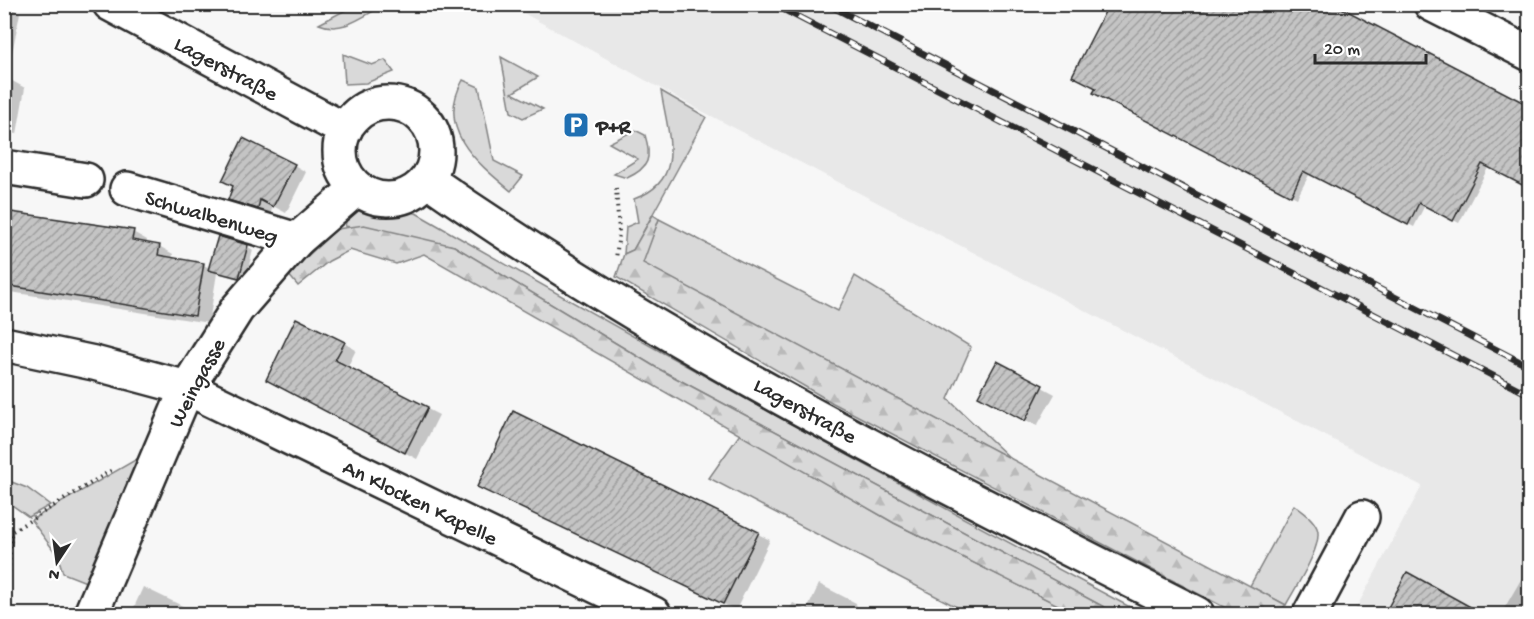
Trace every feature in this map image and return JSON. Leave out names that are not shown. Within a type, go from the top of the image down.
[{"type":"street","name":"Lagerstraße","points":[[110,4],[345,130]]},
{"type":"street","points":[[1431,4],[1530,54]]},
{"type":"street","points":[[387,103],[414,110],[426,121],[434,135],[436,151],[428,180],[415,192],[401,198],[378,198],[357,188],[342,164],[340,149],[345,130],[360,112],[373,106],[387,103]]},
{"type":"street","points":[[4,167],[87,180]]},
{"type":"street","name":"Lagerstraße","points":[[428,180],[563,271],[609,298],[918,472],[1197,615]]},
{"type":"street","name":"Weingasse","points":[[91,615],[187,388],[237,309],[297,240],[357,188]]},
{"type":"street","name":"Schwalbenweg","points":[[128,189],[297,240]]},
{"type":"street","name":"An Klocken Kapelle","points":[[4,345],[94,363],[187,388],[654,615]]},
{"type":"street","points":[[1310,615],[1362,517]]},
{"type":"path","points":[[609,298],[619,232],[616,188]]},
{"type":"path","points":[[11,532],[100,477]]},
{"type":"path","points":[[4,522],[11,532],[6,615]]},
{"type":"shaded area","points":[[509,5],[825,5],[1529,367],[1529,614],[1353,614],[1422,486],[696,108]]},
{"type":"green space","points":[[357,4],[384,5],[345,25],[328,27],[319,24]]},
{"type":"green space","points":[[343,54],[372,65],[385,60],[394,72],[366,83],[345,84]]},
{"type":"green space","points":[[501,57],[538,77],[512,93],[543,109],[523,118],[511,112]]},
{"type":"green space","points":[[463,80],[479,87],[494,161],[523,176],[511,191],[473,156],[463,143],[454,114],[456,98]]},
{"type":"green space","points":[[661,91],[706,117],[633,250],[624,254],[626,227],[638,222],[634,199],[651,191],[662,180],[668,168],[670,139]]},
{"type":"green space","points":[[635,130],[645,135],[648,150],[647,161],[640,170],[627,178],[614,174],[638,159],[609,143]]},
{"type":"green space","points":[[350,206],[372,212],[416,213],[778,417],[1143,614],[1117,614],[657,368],[454,246],[345,226]]},
{"type":"green space","points":[[653,215],[659,219],[643,263],[1286,605],[1275,614],[1237,614],[833,403],[616,277],[624,254],[633,250]]},
{"type":"green space","points":[[659,219],[838,311],[855,276],[971,347],[948,399],[1011,459],[642,263]]},
{"type":"green space","points":[[364,225],[454,246],[657,368],[1117,614],[1076,614],[894,523],[424,254],[396,264],[350,250],[329,261],[298,286],[288,274],[337,229]]},
{"type":"green space","points":[[740,434],[894,523],[1076,614],[970,614],[709,478]]},
{"type":"green space","points":[[149,452],[91,584],[63,573],[58,556],[31,520]]},
{"type":"green space","points":[[4,479],[27,488],[50,505],[29,517],[5,500]]},
{"type":"green space","points":[[1294,505],[1313,521],[1318,535],[1313,555],[1286,605],[1250,586]]},
{"type":"building","points":[[1109,4],[1334,4],[1530,106],[1530,189],[1482,164],[1453,221],[1419,203],[1408,225],[1303,171],[1291,196],[1093,93],[1096,88],[1072,76]]},
{"type":"building","points":[[243,138],[295,164],[273,207],[260,200],[258,209],[228,200],[233,186],[222,181]]},
{"type":"building","points":[[4,211],[134,230],[132,240],[160,245],[158,255],[204,263],[195,316],[4,285]]},
{"type":"building","points":[[218,236],[248,245],[239,278],[208,270]]},
{"type":"building","points":[[296,318],[345,342],[335,360],[428,407],[405,453],[266,380]]},
{"type":"building","points":[[997,361],[1043,385],[1025,421],[978,396]]},
{"type":"building","points":[[513,411],[759,532],[723,604],[477,487]]},
{"type":"building","points":[[1407,572],[1485,615],[1384,615]]},
{"type":"railway","points":[[773,4],[1530,395]]},
{"type":"railway","points":[[827,4],[1530,367]]},
{"type":"place","name":"P+R","points":[[576,125]]}]
